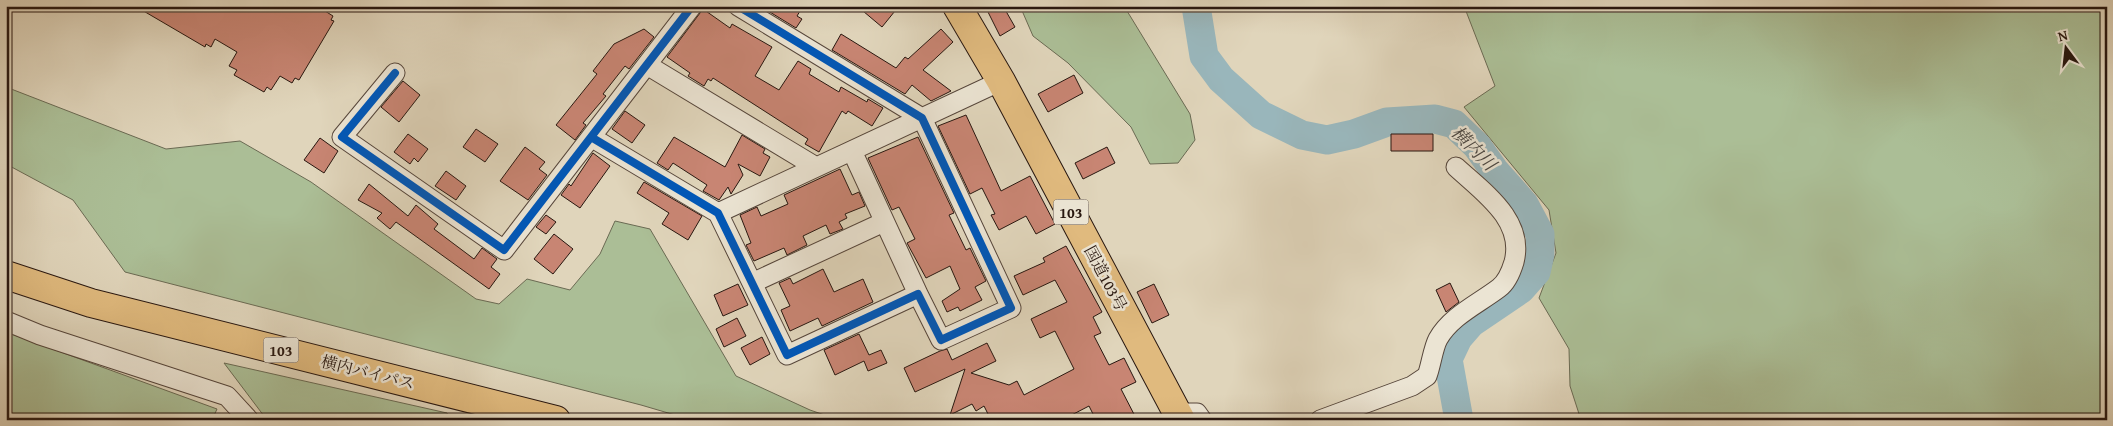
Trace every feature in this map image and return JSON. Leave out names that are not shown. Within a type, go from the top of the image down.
[{"type":"highway","name":"国道103号","points":[[957,6],[1001,81],[1187,418]]},
{"type":"highway","name":"横内バイパス","points":[[6,275],[91,303],[556,420]]},
{"type":"street","points":[[395,72],[342,137],[504,250],[692,6]]},
{"type":"street","points":[[738,6],[922,118],[1011,308],[941,340],[852,151]]},
{"type":"street","points":[[647,65],[816,168]]},
{"type":"street","points":[[718,213],[1001,81]]},
{"type":"street","points":[[591,137],[718,213],[787,355],[918,294]]},
{"type":"street","points":[[1320,420],[1412,386],[1427,376],[1437,341],[1452,322],[1501,287],[1511,272],[1516,252],[1513,230],[1500,209],[1456,167]]},
{"type":"street","points":[[752,284],[884,222]]},
{"type":"street","points":[[6,321],[227,396],[249,420]]},
{"type":"green space","points":[[1020,6],[1124,6],[1190,114],[1195,140],[1178,163],[1150,164],[1131,127],[1068,63],[1033,36]]},
{"type":"green space","points":[[1464,6],[2107,6],[2107,420],[1581,420],[1570,386],[1569,349],[1539,298],[1556,253],[1549,210],[1464,107],[1495,86]]},
{"type":"green space","points":[[6,87],[166,149],[240,141],[311,182],[476,299],[499,304],[527,279],[570,290],[600,254],[615,221],[650,229],[736,376],[810,410],[839,420],[692,420],[641,405],[125,272],[73,200],[6,164]]},
{"type":"green space","points":[[6,332],[217,409],[212,420],[6,420]]},
{"type":"green space","points":[[224,363],[447,413],[451,420],[267,420]]},
{"type":"building","points":[[135,6],[256,6],[263,10],[276,6],[323,6],[325,11],[333,16],[331,20],[334,21],[299,80],[295,78],[292,83],[280,76],[271,90],[267,87],[264,92],[234,75],[237,70],[229,66],[237,52],[215,39],[211,47],[206,44],[205,47]]},
{"type":"building","points":[[760,6],[793,6],[800,11],[797,16],[802,19],[796,28]]},
{"type":"building","points":[[857,6],[899,6],[882,27]]},
{"type":"building","points":[[985,6],[1003,6],[1015,27],[1000,36]]},
{"type":"building","points":[[703,9],[730,28],[732,24],[772,47],[755,76],[779,90],[798,61],[811,69],[809,74],[839,92],[841,87],[867,102],[868,99],[883,108],[872,126],[848,111],[846,114],[842,111],[819,152],[805,144],[808,139],[713,78],[711,81],[708,79],[704,86],[688,76],[690,73],[667,57]]},
{"type":"building","points":[[644,29],[654,37],[629,69],[625,66],[603,94],[606,96],[583,123],[586,125],[575,140],[556,125],[597,74],[593,71],[614,44]]},
{"type":"building","points":[[941,29],[953,42],[923,70],[951,91],[931,101],[912,85],[905,94],[832,50],[841,34],[896,68],[905,57],[908,59]]},
{"type":"building","points":[[1074,75],[1083,93],[1048,112],[1038,94]]},
{"type":"building","points":[[403,81],[420,95],[399,122],[381,107]]},
{"type":"building","points":[[625,111],[645,125],[632,143],[612,129]]},
{"type":"building","points":[[966,115],[1001,191],[1030,176],[1055,224],[1036,234],[1026,216],[999,230],[991,215],[995,214],[982,188],[970,194],[938,126]]},
{"type":"building","points":[[476,129],[498,144],[485,162],[463,147]]},
{"type":"building","points":[[408,134],[428,149],[418,162],[414,158],[410,164],[394,152]]},
{"type":"building","points":[[1391,134],[1433,134],[1433,151],[1391,151]]},
{"type":"building","points":[[742,135],[765,149],[763,153],[770,157],[760,176],[738,164],[743,175],[731,194],[728,187],[719,200],[703,191],[707,185],[673,163],[668,170],[657,163],[674,137],[725,167]]},
{"type":"building","points":[[918,137],[954,213],[949,215],[966,250],[970,248],[986,281],[975,287],[982,300],[960,311],[958,307],[947,312],[942,301],[960,289],[950,266],[926,278],[907,243],[915,239],[899,207],[892,210],[868,158]]},
{"type":"building","points":[[320,138],[338,151],[324,173],[304,160]]},
{"type":"building","points":[[525,147],[545,162],[539,169],[547,175],[528,200],[500,181]]},
{"type":"building","points":[[1107,147],[1115,163],[1083,179],[1075,163]]},
{"type":"building","points":[[593,153],[610,166],[580,208],[561,195],[569,184],[571,186]]},
{"type":"building","points":[[840,169],[852,195],[859,192],[865,206],[845,214],[847,218],[839,222],[843,229],[830,234],[826,225],[803,236],[807,245],[787,255],[784,248],[754,261],[746,245],[751,243],[740,215],[757,207],[761,216],[788,204],[784,195]]},
{"type":"building","points":[[446,171],[466,186],[456,200],[435,186]]},
{"type":"building","points":[[644,182],[702,216],[688,240],[662,224],[669,213],[637,193]]},
{"type":"building","points":[[369,184],[408,216],[416,205],[438,224],[434,229],[474,259],[482,248],[497,259],[491,267],[500,274],[489,289],[396,222],[390,229],[377,218],[382,213],[358,200]]},
{"type":"building","points":[[546,215],[556,222],[546,234],[536,227]]},
{"type":"building","points":[[554,234],[573,249],[553,274],[534,259]]},
{"type":"building","points":[[1066,246],[1102,312],[1093,317],[1101,333],[1094,336],[1109,365],[1124,358],[1136,382],[1121,389],[1137,420],[1096,420],[1089,406],[1062,420],[991,420],[984,406],[976,411],[972,404],[950,415],[965,369],[915,392],[904,368],[947,349],[952,360],[987,343],[996,361],[971,373],[1009,385],[1017,381],[1024,395],[1074,369],[1055,331],[1040,338],[1031,319],[1067,302],[1055,280],[1023,295],[1014,276],[1045,262],[1043,258]]},
{"type":"building","points":[[823,269],[834,292],[863,279],[873,302],[822,326],[818,318],[790,331],[781,310],[790,306],[779,283],[790,278],[793,284]]},
{"type":"building","points":[[1450,283],[1459,302],[1446,312],[1436,290]]},
{"type":"building","points":[[738,284],[748,305],[723,316],[714,295]]},
{"type":"building","points":[[1154,284],[1169,315],[1152,323],[1137,292]]},
{"type":"building","points":[[737,318],[746,336],[724,347],[716,329]]},
{"type":"building","points":[[859,334],[869,355],[881,350],[887,363],[868,371],[864,361],[835,375],[824,350]]},
{"type":"building","points":[[762,337],[770,354],[750,365],[741,348]]},
{"type":"waterway","name":"横内川","points":[[1196,6],[1204,56],[1221,79],[1261,115],[1302,135],[1327,140],[1354,134],[1387,122],[1435,119],[1454,124],[1477,146],[1494,170],[1524,204],[1540,234],[1540,254],[1536,272],[1521,289],[1471,323],[1458,338],[1448,359],[1459,420]]},
{"type":"cycle path","points":[[395,73],[342,137],[504,250],[692,6]]},
{"type":"cycle path","points":[[591,137],[718,213],[787,355],[918,294],[941,340],[1011,308],[922,118],[738,6]]}]
